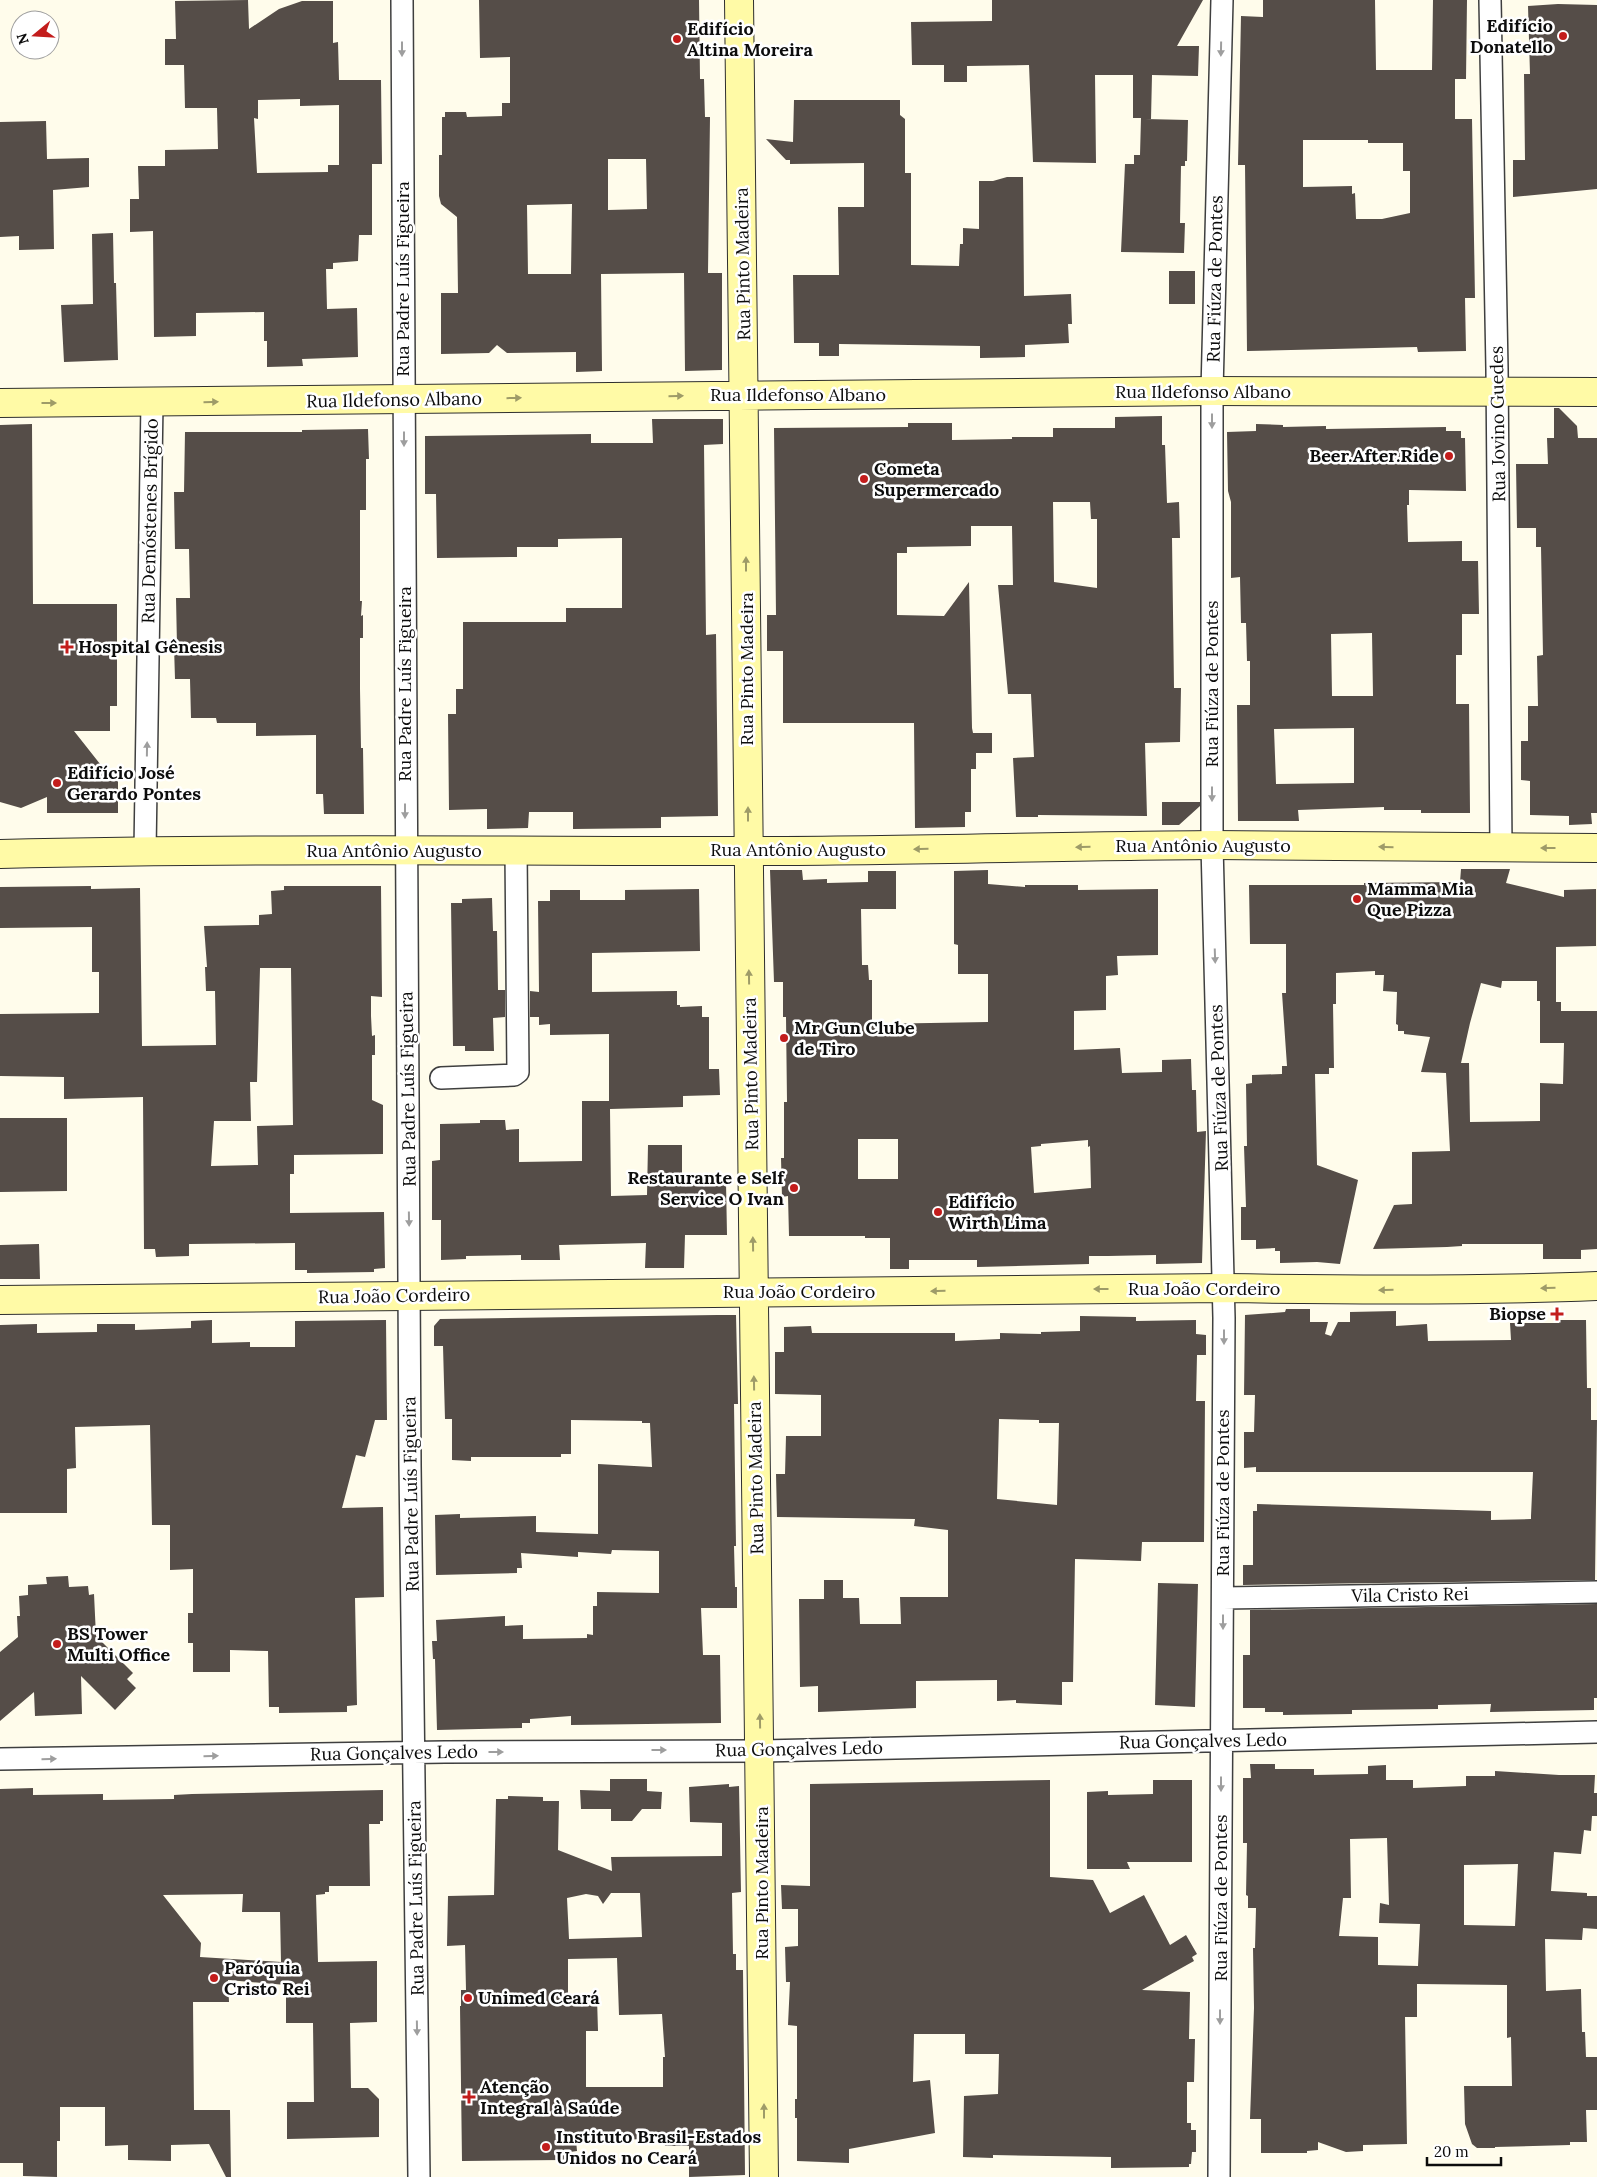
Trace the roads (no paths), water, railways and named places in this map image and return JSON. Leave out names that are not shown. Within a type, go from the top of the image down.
[{"type":"street","name":"Rua Padre Luís Figueira","points":[[402,0],[405,850],[419,2177]]},
{"type":"street","name":"Rua Pinto Madeira","points":[[740,0],[748,851],[761,1751],[764,2177]]},
{"type":"street","name":"Rua Fiúza de Pontes","points":[[1219,2177],[1224,1288],[1212,845],[1212,391],[1222,0]]},
{"type":"street","name":"Rua Jovino Guedes","points":[[1490,0],[1498,392],[1501,848]]},
{"type":"street","name":"Rua Ildefonso Albano","points":[[0,403],[1212,391],[1597,392]]},
{"type":"street","name":"Rua Demóstenes Brígido","points":[[145,851],[152,402]]},
{"type":"street","name":"Rua Antônio Augusto","points":[[0,854],[145,851],[748,851],[1212,845],[1597,848]]},
{"type":"street","points":[[441,1078],[514,1075],[518,1072],[516,850]]},
{"type":"street","name":"Rua João Cordeiro","points":[[0,1300],[1224,1288],[1377,1290],[1597,1286]]},
{"type":"street","name":"Vila Cristo Rei","points":[[1223,1598],[1597,1592]]},
{"type":"street","name":"Rua Gonçalves Ledo","points":[[0,1759],[414,1752],[761,1751],[1597,1732]]},
{"type":"place","name":"Edifício Donatello","points":[[1563,36]]},
{"type":"place","name":"Edifício Altina Moreira","points":[[677,39]]},
{"type":"place","name":"Beer.After.Ride","points":[[1449,456]]},
{"type":"place","name":"Cometa Supermercado","points":[[864,479]]},
{"type":"place","name":"Hospital Gênesis","points":[[67,647]]},
{"type":"place","name":"Edifício José Gerardo Pontes","points":[[57,783]]},
{"type":"place","name":"Mamma Mia Que Pizza","points":[[1357,899]]},
{"type":"place","name":"Mr Gun Clube de Tiro","points":[[784,1038]]},
{"type":"place","name":"Restaurante e Self Service O Ivan","points":[[794,1188]]},
{"type":"place","name":"Edifício Wirth Lima","points":[[938,1212]]},
{"type":"place","name":"Biopse","points":[[1557,1314]]},
{"type":"place","name":"BS Tower Multi Office","points":[[57,1644]]},
{"type":"place","name":"Paróquia Cristo Rei","points":[[214,1978]]},
{"type":"place","name":"Unimed Ceará","points":[[468,1998]]},
{"type":"place","name":"Atenção Integral à Saúde","points":[[469,2097]]},
{"type":"place","name":"Instituto Brasil-Estados Unidos no Ceará","points":[[546,2147]]}]
